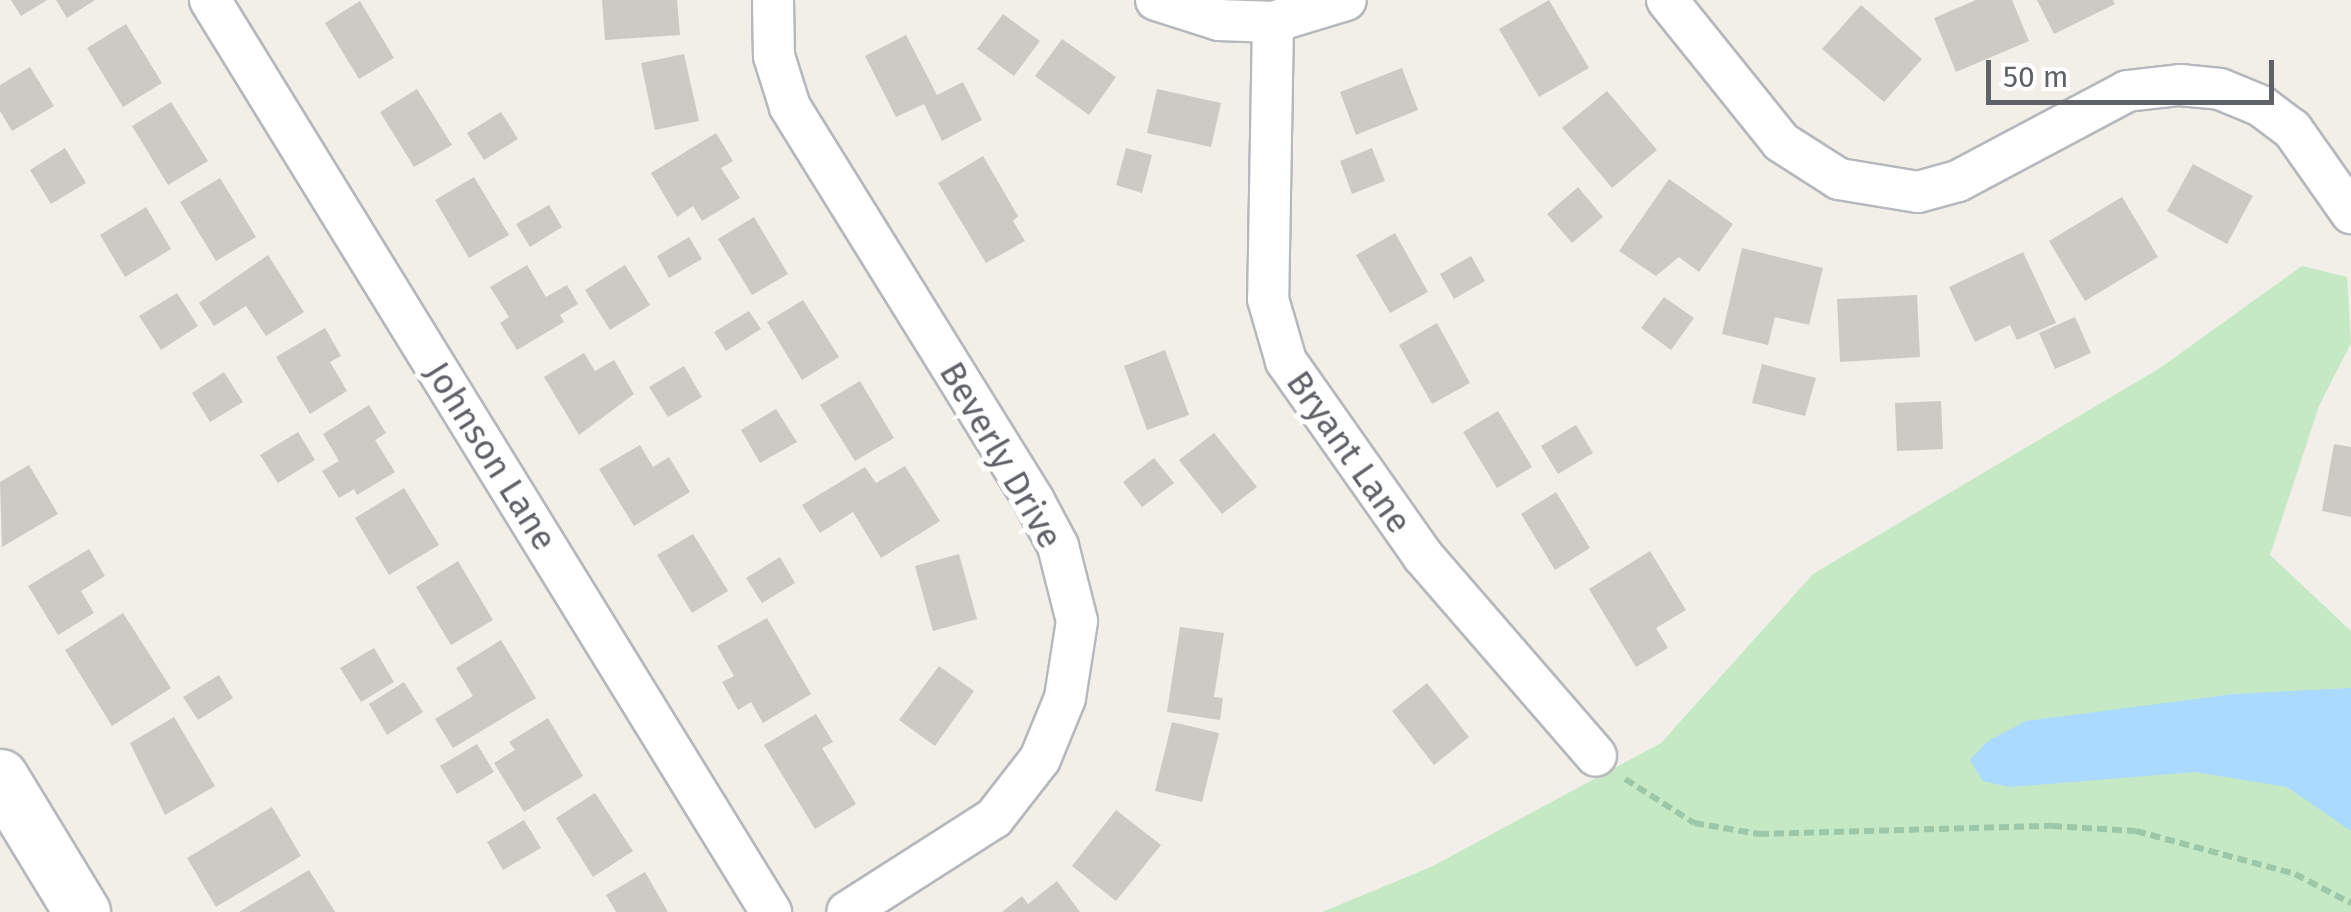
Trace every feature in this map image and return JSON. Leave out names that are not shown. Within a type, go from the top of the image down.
[{"type":"main road","points":[[0,777],[82,912]]},
{"type":"street","name":"Johnson Lane","points":[[210,0],[771,912]]},
{"type":"street","name":"Beverly Drive","points":[[773,0],[774,56],[790,108],[1034,501],[1058,546],[1077,621],[1065,698],[1046,744],[994,818],[847,912]]},
{"type":"street","points":[[1156,0],[1220,20],[1272,22],[1346,0]]},
{"type":"street","points":[[1667,0],[1781,142],[1839,180],[1918,192],[1958,180],[2127,91],[2180,85],[2220,89],[2276,118],[2320,160],[2351,213]]},
{"type":"street","name":"Bryant Lane","points":[[1272,22],[1268,299],[1286,361],[1422,556],[1596,756]]},
{"type":"path","points":[[1596,756],[1694,823],[1759,834],[2052,826],[2136,831],[2295,874],[2351,904]]},
{"type":"green space","points":[[2302,266],[2347,277],[2351,343],[2319,406],[2270,555],[2351,631],[2351,912],[1322,912],[1431,867],[1661,743],[1813,574],[2160,368]]},
{"type":"water","points":[[2351,688],[2351,831],[2287,787],[2195,772],[2009,787],[1983,781],[1970,760],[1988,741],[2026,721],[2234,694]]},
{"type":"building","points":[[11,0],[47,0],[21,16]]},
{"type":"building","points":[[56,0],[95,0],[67,18]]},
{"type":"building","points":[[602,0],[677,0],[680,35],[605,40]]},
{"type":"building","points":[[1549,0],[1589,68],[1539,97],[1499,29]]},
{"type":"building","points":[[1976,0],[2012,0],[2029,41],[1956,72],[1934,18]]},
{"type":"building","points":[[2037,0],[2113,0],[2115,4],[2054,34]]},
{"type":"building","points":[[360,1],[394,58],[359,79],[325,23]]},
{"type":"building","points":[[1861,5],[1922,59],[1884,102],[1822,49]]},
{"type":"building","points":[[1003,14],[1040,41],[1014,76],[977,49]]},
{"type":"building","points":[[126,24],[162,83],[123,107],[87,48]]},
{"type":"building","points":[[906,35],[937,95],[963,82],[982,120],[942,141],[924,104],[896,117],[865,56]]},
{"type":"building","points":[[1062,39],[1116,77],[1089,115],[1035,76]]},
{"type":"building","points":[[684,54],[699,121],[655,130],[641,63]]},
{"type":"building","points":[[30,67],[54,106],[12,131],[0,111],[0,85]]},
{"type":"building","points":[[1402,68],[1418,110],[1356,135],[1340,92]]},
{"type":"building","points":[[417,89],[452,145],[414,167],[380,112]]},
{"type":"building","points":[[1157,89],[1221,103],[1211,147],[1147,133]]},
{"type":"building","points":[[1607,91],[1657,150],[1612,188],[1562,128]]},
{"type":"building","points":[[171,102],[208,161],[168,185],[132,126]]},
{"type":"building","points":[[501,112],[518,139],[484,160],[467,133]]},
{"type":"building","points":[[716,133],[733,161],[721,168],[740,198],[702,221],[693,206],[677,217],[651,173]]},
{"type":"building","points":[[65,148],[86,183],[51,204],[30,170]]},
{"type":"building","points":[[1126,148],[1152,155],[1142,193],[1116,185]]},
{"type":"building","points":[[1372,148],[1385,181],[1352,194],[1340,161]]},
{"type":"building","points":[[983,156],[1018,216],[1013,221],[1025,241],[986,263],[938,183]]},
{"type":"building","points":[[2193,164],[2253,196],[2227,244],[2167,211]]},
{"type":"building","points":[[474,177],[509,235],[469,258],[435,200]]},
{"type":"building","points":[[220,178],[256,237],[216,261],[180,202]]},
{"type":"building","points":[[1669,179],[1733,224],[1699,272],[1679,257],[1656,276],[1619,251]]},
{"type":"building","points":[[1578,187],[1603,217],[1572,243],[1547,214]]},
{"type":"building","points":[[2122,197],[2158,257],[2085,301],[2049,241]]},
{"type":"building","points":[[549,205],[562,227],[530,247],[516,224]]},
{"type":"building","points":[[146,207],[171,249],[125,277],[100,235]]},
{"type":"building","points":[[754,217],[788,274],[752,295],[718,239]]},
{"type":"building","points":[[1395,233],[1428,292],[1390,313],[1356,255]]},
{"type":"building","points":[[689,237],[702,259],[669,278],[657,256]]},
{"type":"building","points":[[1742,248],[1823,268],[1809,325],[1775,317],[1768,345],[1722,334]]},
{"type":"building","points":[[2023,252],[2056,323],[2017,340],[2010,325],[1975,342],[1949,287]]},
{"type":"building","points":[[268,255],[304,312],[266,336],[246,306],[214,326],[199,303]]},
{"type":"building","points":[[1471,256],[1485,281],[1454,299],[1440,274]]},
{"type":"building","points":[[527,265],[546,297],[567,285],[578,304],[560,315],[564,322],[517,350],[500,323],[509,317],[490,287]]},
{"type":"building","points":[[625,265],[650,305],[610,330],[585,290]]},
{"type":"building","points":[[177,293],[198,326],[161,350],[139,316]]},
{"type":"building","points":[[1917,295],[1920,357],[1840,362],[1837,299]]},
{"type":"building","points":[[1664,297],[1694,318],[1671,350],[1641,328]]},
{"type":"building","points":[[803,300],[839,357],[802,380],[767,322]]},
{"type":"building","points":[[749,311],[761,329],[726,351],[714,332]]},
{"type":"building","points":[[2075,317],[2091,353],[2055,369],[2039,333]]},
{"type":"building","points":[[1437,323],[1470,383],[1432,404],[1399,345]]},
{"type":"building","points":[[325,328],[341,356],[330,362],[347,391],[310,414],[276,357]]},
{"type":"building","points":[[1165,350],[1189,415],[1147,430],[1124,366]]},
{"type":"building","points":[[584,353],[595,371],[614,360],[634,394],[579,435],[544,377]]},
{"type":"building","points":[[1762,364],[1816,378],[1805,416],[1752,403]]},
{"type":"building","points":[[684,366],[702,397],[668,417],[649,387]]},
{"type":"building","points":[[224,372],[243,402],[210,422],[192,393]]},
{"type":"building","points":[[860,381],[894,438],[855,461],[820,405]]},
{"type":"building","points":[[1941,401],[1943,449],[1897,451],[1895,403]]},
{"type":"building","points":[[369,405],[386,433],[375,440],[395,472],[357,495],[354,489],[339,498],[322,471],[339,461],[323,434]]},
{"type":"building","points":[[776,409],[797,442],[760,463],[741,430]]},
{"type":"building","points":[[1498,411],[1532,467],[1497,488],[1463,432]]},
{"type":"building","points":[[1576,425],[1593,453],[1558,474],[1541,446]]},
{"type":"building","points":[[298,432],[315,460],[278,483],[260,455]]},
{"type":"building","points":[[1214,433],[1257,487],[1222,514],[1179,460]]},
{"type":"building","points":[[2334,444],[2351,447],[2351,517],[2322,511]]},
{"type":"building","points":[[640,445],[653,467],[669,457],[690,492],[634,526],[599,469]]},
{"type":"building","points":[[1154,458],[1174,483],[1142,507],[1123,482]]},
{"type":"building","points":[[29,465],[58,514],[2,547],[0,482]]},
{"type":"building","points":[[905,466],[940,521],[881,558],[853,512],[820,533],[802,505],[865,467],[876,483]]},
{"type":"building","points":[[404,488],[439,545],[389,575],[355,518]]},
{"type":"building","points":[[1556,492],[1590,548],[1555,570],[1521,514]]},
{"type":"building","points":[[693,534],[728,591],[692,613],[657,555]]},
{"type":"building","points":[[89,549],[105,576],[81,591],[94,613],[58,635],[28,586]]},
{"type":"building","points":[[1650,551],[1686,610],[1656,628],[1668,648],[1636,667],[1589,589]]},
{"type":"building","points":[[959,554],[977,619],[933,631],[915,566]]},
{"type":"building","points":[[780,557],[795,583],[762,603],[746,578]]},
{"type":"building","points":[[458,561],[493,620],[451,645],[416,587]]},
{"type":"building","points":[[123,613],[171,688],[112,726],[65,650]]},
{"type":"building","points":[[767,618],[811,694],[763,723],[751,702],[738,710],[722,682],[734,676],[717,646]]},
{"type":"building","points":[[1180,627],[1224,633],[1214,697],[1223,698],[1220,720],[1167,712]]},
{"type":"building","points":[[501,640],[536,698],[453,748],[435,719],[473,696],[456,668]]},
{"type":"building","points":[[374,648],[394,682],[361,702],[340,668]]},
{"type":"building","points":[[939,666],[974,691],[935,746],[899,720]]},
{"type":"building","points":[[219,675],[233,698],[198,720],[183,697]]},
{"type":"building","points":[[404,682],[423,712],[387,735],[369,704]]},
{"type":"building","points":[[1427,683],[1469,737],[1434,765],[1392,711]]},
{"type":"building","points":[[816,714],[833,742],[822,748],[856,804],[815,829],[764,745]]},
{"type":"building","points":[[174,717],[215,786],[165,815],[130,743]]},
{"type":"building","points":[[548,718],[583,776],[524,812],[494,763],[515,750],[509,742]]},
{"type":"building","points":[[1172,722],[1219,733],[1202,802],[1155,791]]},
{"type":"building","points":[[477,744],[494,772],[457,794],[440,766]]},
{"type":"building","points":[[595,793],[633,851],[593,877],[556,818]]},
{"type":"building","points":[[272,807],[301,856],[216,907],[187,858]]},
{"type":"building","points":[[1116,810],[1161,845],[1116,901],[1072,866]]},
{"type":"building","points":[[524,820],[541,848],[503,870],[487,842]]},
{"type":"building","points":[[309,870],[335,912],[239,912]]},
{"type":"building","points":[[645,872],[668,912],[616,912],[606,895]]},
{"type":"building","points":[[1057,881],[1080,912],[1002,912],[1022,896],[1028,904]]}]
